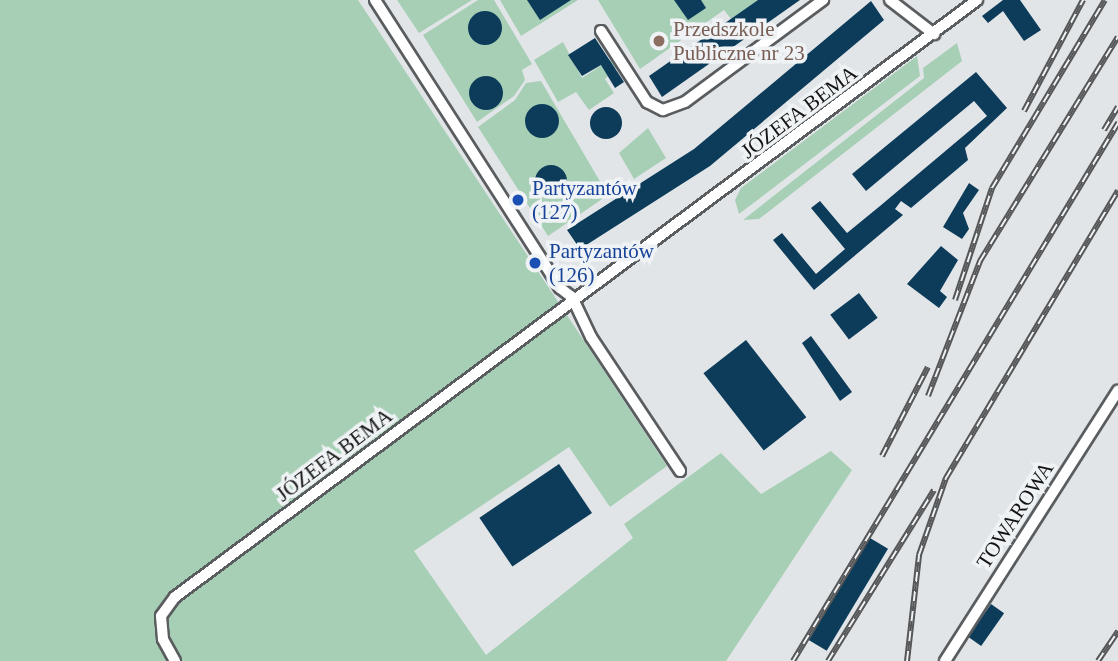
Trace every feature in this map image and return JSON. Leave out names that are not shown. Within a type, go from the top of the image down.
[{"type":"street","points":[[375,0],[560,288],[572,297],[591,337],[680,471]]},
{"type":"street","points":[[601,31],[647,102],[663,110],[685,102],[823,0]]},
{"type":"street","points":[[890,0],[934,34]]},
{"type":"street","name":"JÓZEFA BEMA","points":[[175,661],[161,628],[166,605],[572,297],[977,0]]},
{"type":"street","name":"TOWAROWA","points":[[945,661],[1118,391]]},
{"type":"green space","points":[[0,0],[358,0],[667,466],[610,507],[569,447],[414,551],[486,655],[633,538],[624,524],[721,453],[761,494],[831,451],[852,470],[726,661],[0,661]]},
{"type":"green space","points":[[397,0],[472,0],[419,33]]},
{"type":"green space","points":[[478,0],[494,0],[532,64],[522,70],[525,80],[514,96],[477,122],[423,35]]},
{"type":"green space","points":[[500,0],[578,0],[521,36]]},
{"type":"green space","name":"Przedszkole Publiczne nr 23","points":[[598,0],[758,0],[731,19],[724,10],[640,69]]},
{"type":"green space","points":[[563,42],[582,78],[611,59],[616,68],[605,79],[614,93],[589,110],[576,92],[558,102],[534,60]]},
{"type":"green space","points":[[957,43],[962,61],[759,219],[743,220],[924,78],[923,68]]},
{"type":"green space","points":[[917,56],[920,76],[739,214],[735,200],[741,188]]},
{"type":"green space","points":[[541,81],[608,195],[548,236],[478,127],[515,100],[526,83]]},
{"type":"green space","points":[[648,128],[666,158],[634,179],[619,153]]},
{"type":"building","points":[[527,0],[571,0],[540,20]]},
{"type":"building","points":[[674,0],[701,0],[706,8],[688,20]]},
{"type":"building","points":[[758,0],[800,0],[662,97],[649,76]]},
{"type":"building","points":[[1003,0],[1020,0],[1041,30],[1024,41],[1003,11],[988,23],[982,16]]},
{"type":"building","points":[[871,1],[884,20],[710,166],[580,249],[567,230],[694,149]]},
{"type":"building","points":[[485,11],[497,16],[502,28],[497,40],[485,45],[473,40],[468,28],[473,16]]},
{"type":"building","points":[[595,38],[624,82],[615,88],[601,65],[582,76],[568,55]]},
{"type":"building","points":[[976,72],[1007,108],[965,148],[968,160],[911,208],[901,201],[895,209],[903,215],[814,290],[773,240],[782,233],[816,274],[845,249],[811,208],[820,201],[847,233],[880,206],[987,116],[974,101],[866,191],[852,174]]},
{"type":"building","points":[[486,76],[498,81],[503,93],[498,105],[486,110],[474,105],[469,93],[474,81]]},
{"type":"building","points":[[542,104],[554,109],[559,121],[554,133],[542,138],[530,133],[525,121],[530,109]]},
{"type":"building","points":[[606,107],[617,112],[622,123],[617,134],[606,139],[595,134],[590,123],[595,112]]},
{"type":"building","points":[[551,165],[562,170],[567,181],[562,192],[551,197],[540,192],[535,181],[540,170]]},
{"type":"building","points":[[969,183],[979,190],[963,213],[969,229],[962,239],[943,227]]},
{"type":"building","points":[[941,246],[958,260],[940,291],[947,297],[939,308],[907,284]]},
{"type":"building","points":[[859,293],[878,318],[849,339],[830,315]]},
{"type":"building","points":[[811,336],[852,392],[840,401],[802,343]]},
{"type":"building","points":[[746,340],[806,417],[764,450],[703,373]]},
{"type":"building","points":[[559,464],[592,513],[512,567],[479,518]]},
{"type":"building","points":[[870,538],[888,549],[827,651],[809,640]]},
{"type":"building","points":[[991,604],[1004,613],[981,646],[968,637]]},
{"type":"railway","points":[[1024,111],[1083,0]]},
{"type":"railway","points":[[955,300],[992,188],[1105,0]]},
{"type":"railway","points":[[928,396],[980,261],[1118,37]]},
{"type":"railway","points":[[1104,130],[1118,107]]},
{"type":"railway","points":[[793,661],[1118,123]]},
{"type":"railway","points":[[907,661],[919,555],[946,478],[1118,191]]},
{"type":"railway","points":[[882,456],[928,367]]},
{"type":"railway","points":[[828,661],[934,490]]},
{"type":"railway","points":[[1098,661],[1118,631]]},
{"type":"place","name":"Przedszkole Publiczne nr 23","points":[[659,41]]},
{"type":"place","name":"Partyzantów (127)","points":[[518,200]]},
{"type":"place","name":"Partyzantów (126)","points":[[535,263]]}]
